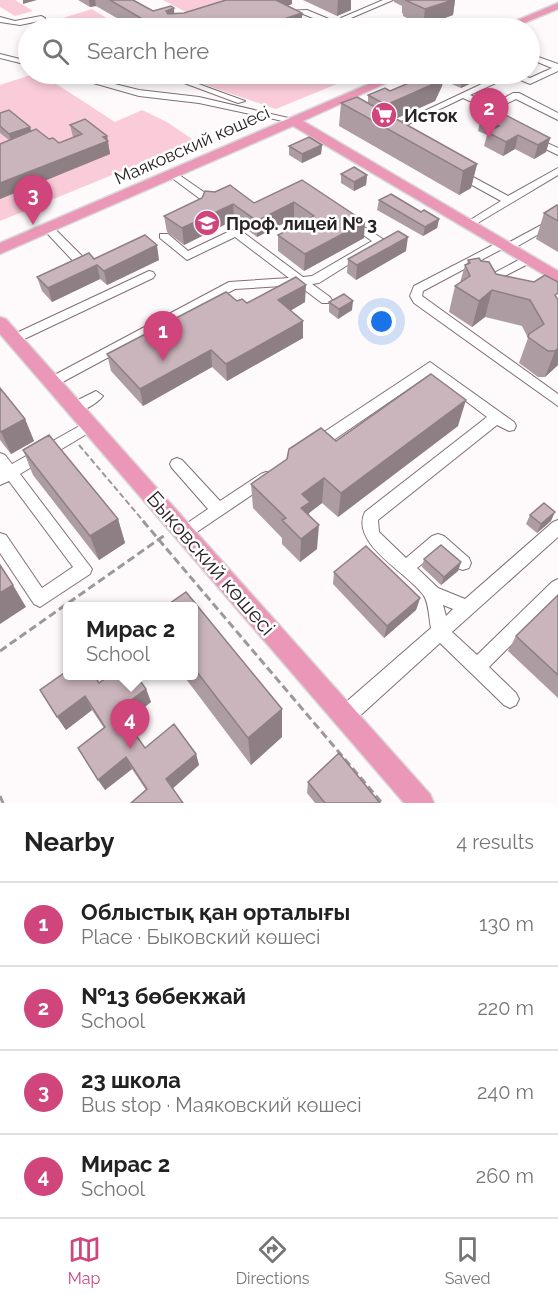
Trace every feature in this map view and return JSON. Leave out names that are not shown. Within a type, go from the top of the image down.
[{"type":"main road","points":[[529,18],[558,6]]},
{"type":"main road","name":"Маяковский көшесі","points":[[0,249],[172,173],[287,118],[339,105],[380,84]]},
{"type":"main road","points":[[287,118],[558,279]]},
{"type":"main road","name":"Быковский көшесі","points":[[0,323],[52,382],[78,423],[181,530],[421,803]]},
{"type":"street","points":[[346,18],[389,0]]},
{"type":"street","points":[[357,4],[366,8]]},
{"type":"street","points":[[285,13],[304,12],[318,18]]},
{"type":"street","points":[[0,19],[10,24],[18,24]]},
{"type":"street","points":[[0,56],[18,60]]},
{"type":"street","points":[[540,60],[558,68]]},
{"type":"street","points":[[540,76],[558,68]]},
{"type":"street","points":[[104,84],[139,93],[177,96],[287,118]]},
{"type":"street","points":[[192,84],[287,118]]},
{"type":"street","points":[[385,132],[488,84]]},
{"type":"street","points":[[463,95],[492,108],[516,95],[558,117]]},
{"type":"street","points":[[375,126],[395,137]]},
{"type":"street","points":[[523,135],[558,152]]},
{"type":"street","points":[[446,166],[507,200]]},
{"type":"street","points":[[467,225],[558,172]]},
{"type":"street","points":[[172,173],[207,199]]},
{"type":"street","points":[[52,382],[233,285],[315,280],[380,241],[344,217]]},
{"type":"street","points":[[556,222],[418,289],[416,296],[418,300],[508,367],[558,401]]},
{"type":"street","points":[[49,229],[78,259]]},
{"type":"street","points":[[164,236],[187,256],[236,232],[326,300]]},
{"type":"street","points":[[489,279],[526,260]]},
{"type":"street","points":[[14,339],[149,275]]},
{"type":"street","points":[[305,452],[430,368],[503,421],[370,517],[372,535],[432,594],[469,608]]},
{"type":"street","points":[[5,475],[78,423],[96,396]]},
{"type":"street","points":[[0,459],[5,475],[84,569],[40,599],[0,540]]},
{"type":"street","points":[[177,464],[219,510]]},
{"type":"street","points":[[181,530],[219,510],[276,471]]},
{"type":"street","points":[[345,716],[558,527]]},
{"type":"street","points":[[406,568],[438,541],[463,563]]},
{"type":"street","points":[[477,667],[558,587]]},
{"type":"street","points":[[432,594],[441,633],[510,699]]},
{"type":"path","points":[[78,423],[159,539],[382,803]]},
{"type":"path","points":[[70,602],[159,539],[181,530]]},
{"type":"path","points":[[0,651],[63,607]]},
{"type":"path","points":[[0,796],[3,803]]},
{"type":"shaded area","points":[[0,0],[15,0],[33,11],[15,16],[0,7]]},
{"type":"shaded area","points":[[163,0],[252,0],[197,18]]},
{"type":"shaded area","points":[[92,9],[106,18],[63,18]]},
{"type":"shaded area","points":[[18,79],[18,84],[56,84],[115,122],[142,110],[167,122],[195,141],[0,221],[0,85]]},
{"type":"shaded area","points":[[203,84],[337,84],[276,109]]},
{"type":"building","points":[[110,0],[133,0],[153,11],[171,6],[174,8],[166,11],[168,14],[184,13],[226,0],[276,0],[302,13],[287,18],[141,18]]},
{"type":"building","points":[[405,0],[453,0],[425,9]]},
{"type":"building","points":[[406,84],[433,84],[386,105],[368,95],[385,88],[390,91]]},
{"type":"building","points":[[357,97],[477,164],[463,171],[341,103]]},
{"type":"building","points":[[9,110],[30,127],[9,134],[0,126],[0,113]]},
{"type":"building","points":[[496,110],[550,138],[538,145],[518,135],[506,142],[487,132],[499,126],[481,117]]},
{"type":"building","points":[[85,119],[107,136],[103,137],[108,141],[0,183],[0,144],[36,129],[59,143],[82,134],[70,125]]},
{"type":"building","points":[[309,137],[322,145],[302,154],[289,146]]},
{"type":"building","points":[[354,167],[367,175],[354,182],[341,174]]},
{"type":"building","points":[[302,180],[365,222],[305,254],[278,235],[314,216],[294,202],[257,221],[233,204],[182,228],[164,216],[202,198],[205,191],[215,192],[230,185],[254,203]]},
{"type":"building","points":[[391,194],[421,212],[424,210],[439,219],[425,227],[379,200]]},
{"type":"building","points":[[558,206],[558,221],[544,213]]},
{"type":"building","points":[[398,231],[408,237],[357,265],[348,259]]},
{"type":"building","points":[[145,235],[157,245],[104,271],[97,265],[48,288],[37,277],[89,253],[94,259]]},
{"type":"building","points":[[479,258],[481,261],[489,262],[496,274],[534,282],[545,275],[558,282],[558,293],[555,295],[558,300],[558,348],[555,351],[548,351],[528,337],[544,324],[530,300],[492,290],[479,301],[455,286],[470,276],[465,265],[470,263],[468,260]]},
{"type":"building","points":[[296,277],[306,285],[278,300],[303,321],[226,364],[211,350],[140,389],[107,354],[226,292],[237,301],[242,299],[247,303]]},
{"type":"building","points":[[344,294],[353,301],[339,309],[329,302]]},
{"type":"building","points":[[431,374],[466,400],[341,493],[324,478],[302,494],[310,502],[301,508],[319,525],[301,539],[282,520],[286,518],[251,484],[287,459],[289,449],[321,428],[336,441]]},
{"type":"building","points":[[0,388],[25,419],[1,432],[0,430]]},
{"type":"building","points":[[49,435],[118,519],[90,536],[23,450]]},
{"type":"building","points":[[544,503],[555,512],[541,524],[530,515]]},
{"type":"building","points":[[441,545],[461,562],[444,577],[424,559]]},
{"type":"building","points":[[366,546],[420,598],[387,626],[334,572]]},
{"type":"building","points":[[0,565],[13,585],[0,593]]},
{"type":"building","points":[[186,592],[194,602],[172,602]]},
{"type":"building","points":[[558,595],[558,675],[516,636]]},
{"type":"building","points":[[198,607],[282,709],[248,738],[198,673]]},
{"type":"building","points":[[63,674],[63,680],[97,680],[99,683],[103,680],[140,680],[146,689],[118,710],[145,748],[174,724],[196,754],[166,779],[183,803],[131,803],[147,789],[126,757],[98,780],[78,748],[105,727],[85,696],[57,717],[40,690]]},
{"type":"building","points":[[339,753],[380,803],[325,803],[308,782]]},
{"type":"place","name":"Исток","points":[[384,115]]},
{"type":"place","name":"№13 бөбекжай","points":[[489,138]]},
{"type":"place","name":"Проф. лицей № 3","points":[[207,223]]},
{"type":"place","name":"23 школа","points":[[33,225]]},
{"type":"place","name":"Облыстық қан орталығы","points":[[163,361]]},
{"type":"place","name":"Мирас 2","points":[[130,749]]}]
